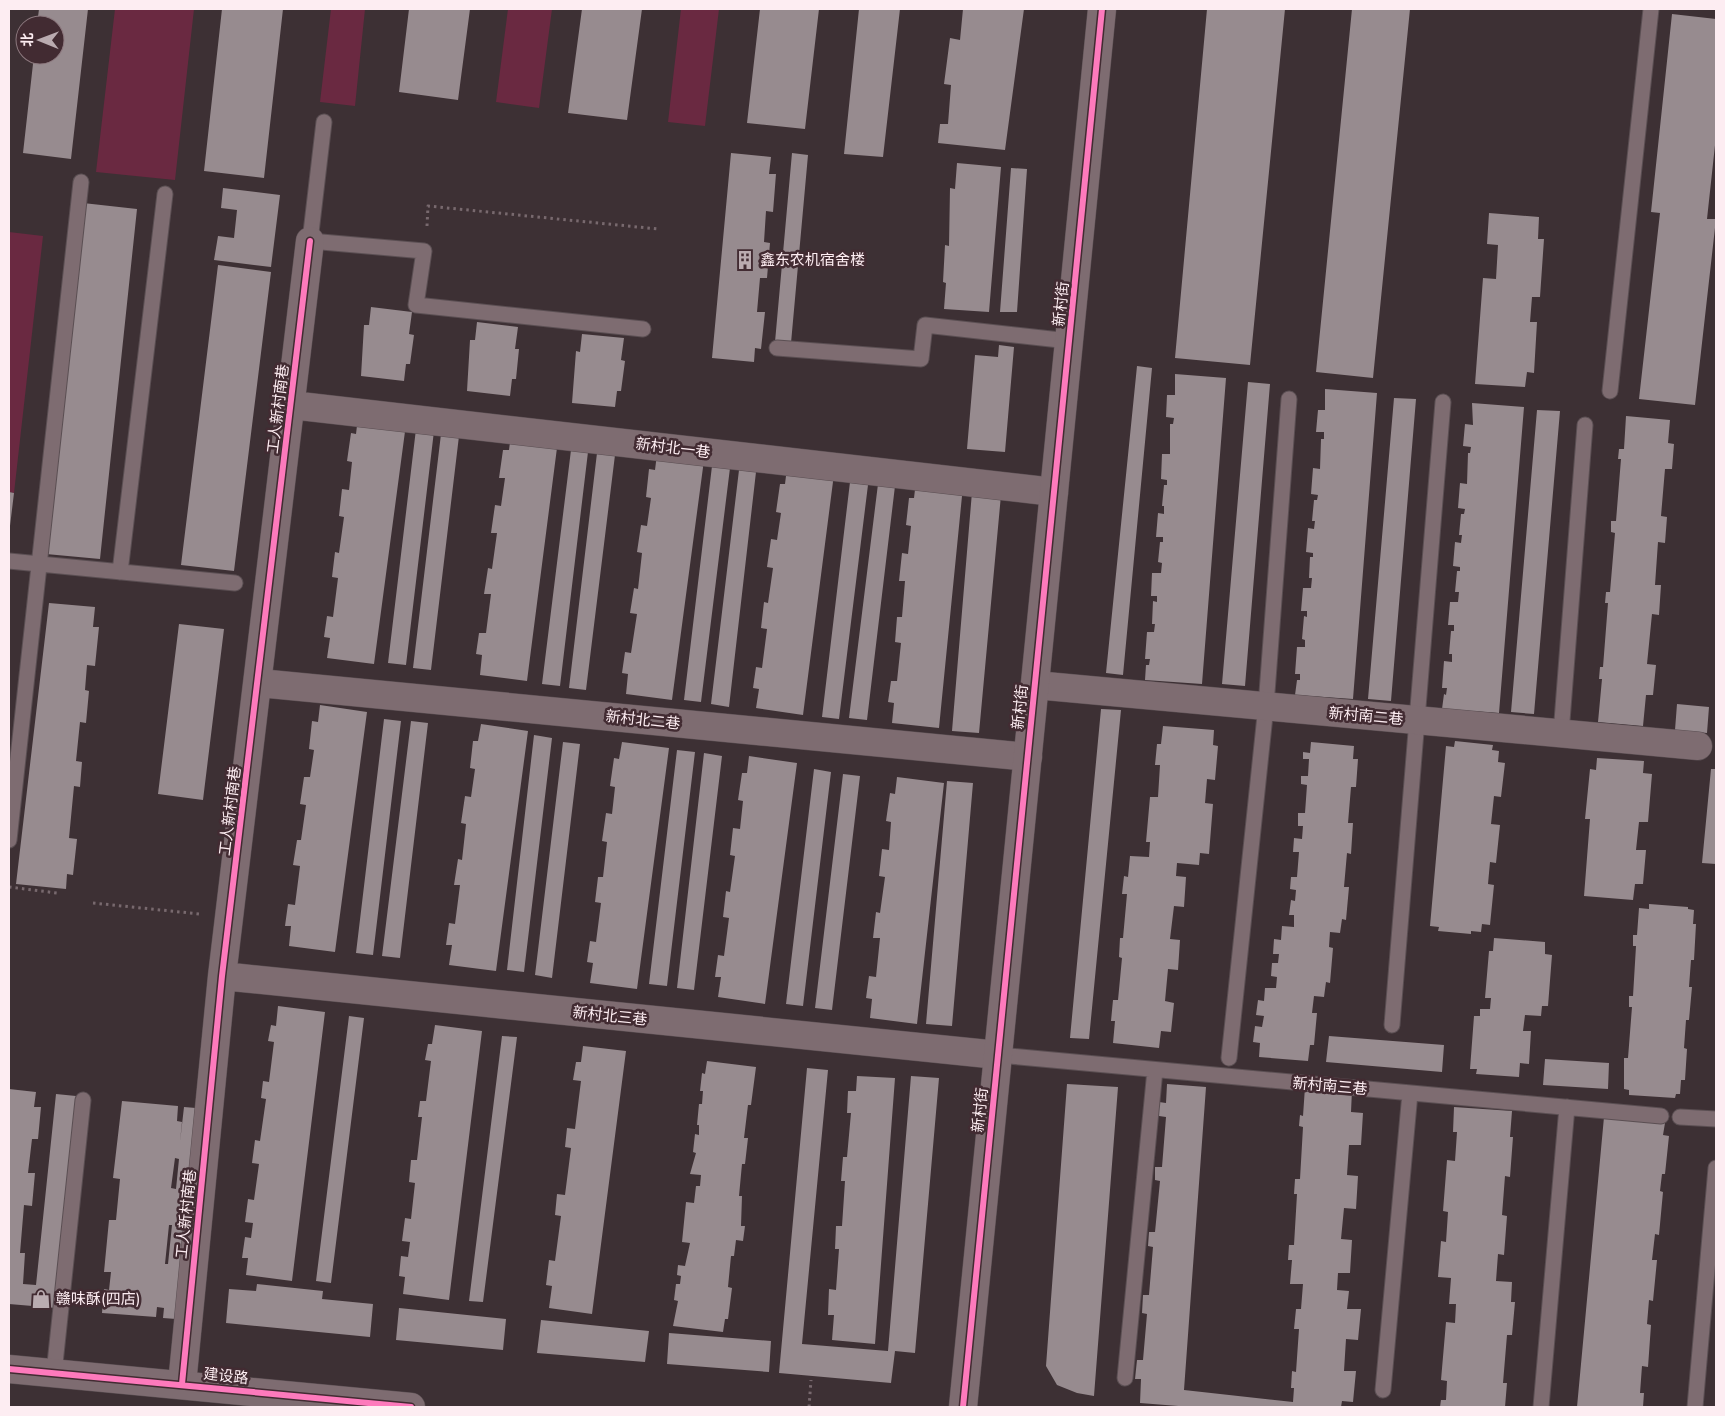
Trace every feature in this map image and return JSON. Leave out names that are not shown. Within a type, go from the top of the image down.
[{"type":"street","name":"新村街","points":[[963,1407],[1102,9]]},
{"type":"street","name":"工人新村南巷","points":[[182,1384],[222,976],[259,683],[310,241]]},
{"type":"street","name":"新村北一巷","points":[[291,405],[1054,492]]},
{"type":"street","name":"新村北二巷","points":[[259,683],[1028,757]]},
{"type":"street","name":"新村南二巷","points":[[1035,685],[1698,746]]},
{"type":"street","name":"新村北三巷","points":[[222,976],[998,1055]]},
{"type":"street","name":"建设路","points":[[9,1369],[410,1407]]},
{"type":"lane","points":[[1610,391],[1651,9]]},
{"type":"lane","name":"工人新村南巷","points":[[310,241],[324,122]]},
{"type":"lane","points":[[9,840],[81,182]]},
{"type":"lane","points":[[120,572],[165,194]]},
{"type":"lane","points":[[310,241],[424,251],[416,305],[643,329]]},
{"type":"lane","points":[[777,348],[922,359],[925,325],[1070,341]]},
{"type":"lane","points":[[1229,1058],[1266,706],[1289,399]]},
{"type":"lane","points":[[1392,1025],[1443,402]]},
{"type":"lane","points":[[1560,734],[1585,425]]},
{"type":"lane","points":[[9,561],[235,583]]},
{"type":"lane","name":"新村南三巷","points":[[998,1055],[1661,1116]]},
{"type":"lane","points":[[1125,1378],[1155,1070]]},
{"type":"lane","points":[[1383,1390],[1410,1093]]},
{"type":"lane","points":[[54,1374],[83,1100]]},
{"type":"lane","points":[[1541,1407],[1567,1107]]},
{"type":"lane","points":[[1680,1117],[1716,1120]]},
{"type":"lane","points":[[1695,1407],[1713,1231],[1716,1168]]},
{"type":"path","points":[[424,251],[428,206],[658,229]]},
{"type":"path","points":[[9,887],[57,893]]},
{"type":"path","points":[[93,903],[229,917]]},
{"type":"path","points":[[809,1407],[811,1380]]},
{"type":"shaded area","points":[[115,9],[194,9],[175,180],[96,172]]},
{"type":"shaded area","points":[[331,9],[365,9],[355,106],[320,102]]},
{"type":"shaded area","points":[[508,9],[552,9],[539,108],[496,102]]},
{"type":"shaded area","points":[[681,9],[719,9],[705,126],[668,122]]},
{"type":"shaded area","points":[[9,232],[43,236],[14,493],[9,492]]},
{"type":"building","points":[[39,9],[88,9],[71,159],[23,153],[33,65],[65,65],[65,15],[38,15]]},
{"type":"building","points":[[222,9],[283,9],[264,178],[204,171]]},
{"type":"building","points":[[409,9],[470,9],[458,100],[399,92]]},
{"type":"building","points":[[582,9],[642,9],[627,120],[568,113]]},
{"type":"building","points":[[760,9],[819,9],[805,129],[747,123]]},
{"type":"building","points":[[859,9],[900,9],[883,157],[844,154]]},
{"type":"building","points":[[963,9],[1024,9],[1005,150],[938,143],[940,124],[948,124],[951,85],[944,84],[950,38],[960,40]]},
{"type":"building","points":[[1207,9],[1285,9],[1250,365],[1175,358]]},
{"type":"building","points":[[1352,9],[1410,9],[1373,378],[1316,372]]},
{"type":"building","points":[[1672,14],[1716,19],[1716,136],[1707,219],[1716,219],[1695,405],[1639,399],[1660,213],[1651,212]]},
{"type":"building","name":"鑫东农机宿舍楼","points":[[731,153],[771,157],[769,174],[776,174],[773,212],[766,211],[764,242],[770,243],[767,278],[760,278],[757,312],[765,312],[761,349],[755,348],[754,362],[712,358]]},
{"type":"building","points":[[792,153],[808,155],[791,343],[775,342]]},
{"type":"building","points":[[957,163],[1001,167],[989,312],[944,309],[946,283],[943,282],[945,245],[949,246],[950,188],[955,189]]},
{"type":"building","points":[[1011,168],[1027,169],[1017,312],[1000,312]]},
{"type":"building","points":[[223,188],[280,195],[271,267],[214,260],[218,236],[234,238],[237,210],[221,208]]},
{"type":"building","points":[[83,203],[137,209],[100,559],[46,554]]},
{"type":"building","points":[[1489,213],[1539,217],[1538,239],[1544,239],[1540,297],[1532,297],[1530,322],[1537,322],[1534,373],[1527,372],[1525,387],[1475,384],[1483,278],[1496,279],[1498,245],[1487,244]]},
{"type":"building","points":[[218,265],[271,272],[234,571],[181,565]]},
{"type":"building","points":[[371,307],[412,312],[409,334],[414,335],[410,364],[406,364],[404,381],[361,376],[364,325],[369,325]]},
{"type":"building","points":[[477,322],[518,327],[515,349],[519,349],[516,379],[512,379],[510,396],[467,391],[470,340],[475,340]]},
{"type":"building","points":[[582,334],[624,338],[621,360],[625,361],[621,391],[617,391],[615,407],[572,403],[576,351],[580,352]]},
{"type":"building","points":[[999,345],[1014,347],[1005,452],[967,449],[975,355],[998,357]]},
{"type":"building","points":[[1137,366],[1152,368],[1123,675],[1106,673]]},
{"type":"building","points":[[1175,374],[1226,378],[1202,684],[1145,680],[1146,665],[1149,665],[1150,659],[1145,659],[1147,632],[1154,632],[1155,624],[1152,624],[1153,601],[1157,602],[1157,596],[1151,596],[1152,573],[1161,573],[1162,563],[1158,562],[1160,542],[1163,542],[1163,537],[1156,537],[1158,513],[1164,514],[1164,506],[1162,506],[1164,485],[1167,485],[1167,480],[1161,479],[1162,454],[1170,454],[1170,424],[1173,424],[1174,418],[1166,417],[1167,395],[1175,395]]},
{"type":"building","points":[[1248,382],[1270,384],[1245,686],[1222,684]]},
{"type":"building","points":[[1325,389],[1377,393],[1353,699],[1295,695],[1297,680],[1300,680],[1300,674],[1295,674],[1297,647],[1305,647],[1305,640],[1302,639],[1304,616],[1307,617],[1307,611],[1301,611],[1303,588],[1311,588],[1312,578],[1309,578],[1310,557],[1313,557],[1313,553],[1306,552],[1308,528],[1314,529],[1315,521],[1312,521],[1314,500],[1317,500],[1318,495],[1311,494],[1313,468],[1320,469],[1321,439],[1324,439],[1324,432],[1316,432],[1318,410],[1325,410]]},
{"type":"building","points":[[1394,398],[1416,399],[1391,701],[1368,699]]},
{"type":"building","points":[[1472,403],[1524,407],[1499,713],[1442,709],[1444,694],[1446,695],[1447,688],[1442,688],[1444,661],[1452,662],[1452,654],[1449,654],[1451,631],[1454,631],[1454,625],[1448,625],[1450,602],[1458,602],[1459,592],[1455,592],[1457,571],[1460,571],[1460,567],[1453,566],[1455,542],[1461,543],[1462,535],[1459,535],[1461,514],[1464,514],[1465,509],[1458,508],[1460,483],[1467,484],[1468,453],[1470,453],[1471,447],[1463,446],[1465,424],[1473,425]]},
{"type":"building","points":[[1537,410],[1560,411],[1534,714],[1511,712]]},
{"type":"building","points":[[1626,416],[1670,420],[1668,443],[1674,444],[1672,469],[1665,469],[1661,516],[1667,517],[1665,543],[1658,542],[1655,585],[1661,585],[1659,615],[1652,614],[1647,664],[1656,665],[1653,695],[1646,695],[1643,726],[1598,722],[1602,679],[1599,679],[1600,667],[1603,667],[1608,603],[1605,603],[1606,592],[1610,592],[1615,533],[1611,532],[1611,521],[1616,521],[1621,459],[1618,459],[1619,449],[1624,449]]},
{"type":"building","points":[[358,417],[406,424],[374,664],[327,658],[330,638],[324,637],[327,616],[333,617],[338,578],[332,577],[335,552],[339,553],[344,517],[339,516],[342,489],[349,490],[352,462],[347,461],[351,433],[356,434]]},
{"type":"building","points":[[416,429],[434,431],[406,665],[388,663]]},
{"type":"building","points":[[441,434],[459,436],[431,670],[413,668]]},
{"type":"building","points":[[511,434],[558,440],[527,681],[480,675],[482,655],[476,654],[479,633],[486,633],[491,594],[484,594],[488,568],[492,569],[497,533],[491,533],[495,505],[501,506],[505,478],[499,478],[503,450],[509,450]]},
{"type":"building","points":[[571,450],[588,452],[560,686],[542,684]]},
{"type":"building","points":[[597,453],[615,455],[586,690],[569,688]]},
{"type":"building","points":[[657,454],[704,460],[672,700],[626,694],[628,674],[622,673],[625,652],[631,653],[637,614],[630,613],[634,588],[638,589],[642,553],[637,552],[641,525],[647,526],[651,498],[646,497],[649,469],[655,470]]},
{"type":"building","points":[[712,466],[730,468],[701,702],[684,700]]},
{"type":"building","points":[[787,468],[834,474],[803,715],[756,708],[759,689],[753,688],[756,667],[762,668],[767,629],[761,628],[764,602],[768,603],[773,568],[767,567],[771,539],[777,540],[781,513],[776,512],[780,484],[785,484]]},
{"type":"building","points":[[739,470],[756,472],[729,707],[711,704]]},
{"type":"building","points":[[916,481],[963,486],[939,728],[892,723],[894,703],[888,702],[891,681],[897,681],[901,643],[895,642],[897,617],[902,617],[905,581],[899,581],[902,553],[908,554],[911,526],[906,525],[909,498],[914,498]]},
{"type":"building","points":[[850,482],[868,485],[839,719],[822,717]]},
{"type":"building","points":[[878,484],[895,486],[867,720],[849,718]]},
{"type":"building","points":[[9,492],[14,493],[10,526],[9,526]]},
{"type":"building","points":[[972,492],[1001,495],[979,733],[952,731]]},
{"type":"building","points":[[49,603],[95,607],[93,627],[99,627],[95,666],[87,665],[85,690],[89,691],[86,723],[80,722],[76,761],[82,762],[80,787],[74,786],[69,838],[77,839],[73,875],[67,874],[66,889],[16,884]]},
{"type":"building","points":[[179,624],[224,629],[203,800],[158,794]]},
{"type":"building","points":[[1677,704],[1709,707],[1707,733],[1675,730]]},
{"type":"building","points":[[320,705],[367,712],[335,952],[289,946],[291,926],[285,926],[288,904],[295,905],[300,866],[293,865],[297,840],[301,840],[306,805],[300,804],[304,777],[310,777],[314,750],[309,749],[312,721],[318,722]]},
{"type":"building","points":[[1101,709],[1121,710],[1089,1039],[1070,1038]]},
{"type":"building","points":[[384,719],[401,721],[373,955],[356,953]]},
{"type":"building","points":[[411,721],[428,723],[400,958],[382,956]]},
{"type":"building","points":[[481,724],[528,731],[496,971],[449,965],[452,945],[446,945],[449,923],[455,924],[460,885],[454,885],[458,859],[462,860],[466,824],[461,823],[465,796],[471,797],[475,769],[470,768],[473,741],[478,741]]},
{"type":"building","points":[[1163,726],[1214,730],[1213,745],[1218,746],[1215,780],[1207,779],[1205,803],[1213,804],[1209,854],[1200,853],[1199,865],[1177,863],[1176,876],[1186,877],[1184,907],[1174,906],[1170,939],[1180,940],[1178,970],[1168,969],[1165,1001],[1174,1003],[1171,1032],[1161,1031],[1159,1048],[1113,1043],[1115,1021],[1111,1021],[1113,1000],[1118,1000],[1122,958],[1119,957],[1120,938],[1123,938],[1127,894],[1122,894],[1124,876],[1128,877],[1130,856],[1149,857],[1150,842],[1146,842],[1150,797],[1158,797],[1160,765],[1155,765],[1157,744],[1161,744]]},
{"type":"building","points":[[534,735],[552,738],[524,972],[507,970]]},
{"type":"building","points":[[1455,741],[1493,745],[1492,750],[1499,751],[1498,762],[1505,763],[1501,797],[1494,796],[1491,824],[1500,825],[1496,863],[1490,862],[1488,884],[1494,885],[1490,925],[1482,924],[1481,932],[1471,931],[1471,934],[1438,931],[1439,927],[1430,926],[1446,746],[1454,747]]},
{"type":"building","points":[[563,742],[580,744],[552,978],[535,975]]},
{"type":"building","points":[[622,742],[669,748],[637,989],[590,983],[593,963],[587,962],[590,941],[596,942],[601,903],[595,902],[598,877],[603,877],[607,842],[602,841],[606,813],[612,814],[615,787],[610,786],[614,758],[619,759]]},
{"type":"building","points":[[1311,742],[1354,746],[1353,759],[1358,759],[1356,787],[1351,787],[1348,823],[1353,823],[1351,854],[1347,853],[1344,887],[1349,887],[1346,920],[1342,919],[1340,933],[1330,932],[1329,947],[1333,948],[1330,983],[1326,982],[1324,997],[1314,996],[1312,1013],[1317,1013],[1314,1045],[1310,1045],[1308,1061],[1259,1057],[1260,1043],[1253,1042],[1255,1026],[1262,1027],[1264,1016],[1256,1015],[1258,1000],[1264,1001],[1265,988],[1276,988],[1277,977],[1271,976],[1272,963],[1278,963],[1279,954],[1273,954],[1274,939],[1281,940],[1282,926],[1294,927],[1294,915],[1289,915],[1291,900],[1295,901],[1296,890],[1290,889],[1291,877],[1297,877],[1299,852],[1293,852],[1294,838],[1302,839],[1303,826],[1298,826],[1298,813],[1305,813],[1307,785],[1301,784],[1301,776],[1308,776],[1309,759],[1303,759],[1303,752],[1310,753]]},
{"type":"building","points":[[677,750],[695,752],[667,986],[649,984]]},
{"type":"building","points":[[704,753],[722,756],[694,990],[677,988]]},
{"type":"building","points":[[749,756],[797,763],[765,1004],[718,997],[721,977],[715,977],[718,955],[724,956],[729,918],[723,917],[726,891],[730,892],[735,856],[730,855],[733,828],[740,829],[743,801],[738,800],[742,773],[747,773]]},
{"type":"building","points":[[1597,758],[1644,761],[1643,773],[1652,774],[1648,822],[1639,822],[1636,850],[1646,850],[1643,884],[1635,884],[1633,900],[1584,896],[1590,819],[1585,819],[1590,769],[1596,770]]},
{"type":"building","points":[[814,769],[831,772],[803,1006],[786,1004]]},
{"type":"building","points":[[1711,769],[1716,769],[1716,864],[1702,863]]},
{"type":"building","points":[[843,774],[860,776],[832,1010],[815,1008]]},
{"type":"building","points":[[897,777],[944,783],[917,1024],[870,1018],[872,999],[866,998],[869,976],[876,977],[880,938],[873,938],[876,912],[880,913],[885,877],[879,876],[882,849],[889,850],[891,822],[886,821],[890,793],[895,794]]},
{"type":"building","points":[[947,781],[973,783],[952,1026],[926,1024]]},
{"type":"building","points":[[1649,904],[1688,907],[1688,909],[1694,910],[1693,924],[1696,924],[1694,960],[1691,960],[1689,987],[1692,987],[1689,1020],[1686,1020],[1684,1048],[1687,1049],[1685,1080],[1681,1080],[1680,1094],[1676,1094],[1675,1098],[1629,1095],[1629,1090],[1624,1089],[1624,1058],[1628,1058],[1632,1007],[1629,1007],[1629,996],[1633,996],[1636,946],[1633,946],[1633,935],[1637,935],[1639,908],[1649,909]]},
{"type":"building","points":[[1494,938],[1545,942],[1545,954],[1552,955],[1548,1006],[1542,1006],[1541,1016],[1525,1015],[1523,1031],[1531,1031],[1529,1064],[1520,1063],[1519,1077],[1476,1074],[1477,1069],[1470,1069],[1474,1016],[1480,1016],[1480,1009],[1490,1009],[1491,998],[1485,998],[1489,951],[1493,951]]},
{"type":"building","points":[[278,1006],[325,1012],[292,1281],[246,1275],[248,1258],[242,1258],[245,1237],[251,1238],[253,1223],[245,1222],[248,1199],[254,1200],[259,1164],[252,1163],[255,1140],[260,1141],[266,1099],[261,1098],[263,1081],[269,1082],[274,1042],[268,1041],[271,1025],[276,1026]]},
{"type":"building","points":[[349,1016],[364,1018],[331,1283],[316,1281]]},
{"type":"building","points":[[435,1025],[482,1031],[449,1300],[403,1294],[405,1277],[399,1276],[401,1256],[408,1257],[410,1242],[402,1241],[405,1218],[411,1219],[415,1183],[409,1182],[411,1160],[417,1160],[422,1117],[418,1117],[420,1101],[426,1101],[431,1061],[425,1060],[428,1044],[432,1044]]},
{"type":"building","points":[[502,1036],[517,1037],[483,1302],[469,1301]]},
{"type":"building","points":[[1329,1036],[1444,1045],[1442,1072],[1326,1062]]},
{"type":"building","points":[[583,1046],[626,1051],[592,1314],[549,1308],[552,1286],[546,1285],[549,1260],[555,1261],[561,1216],[555,1215],[557,1194],[565,1195],[571,1148],[565,1147],[567,1128],[575,1129],[581,1081],[573,1080],[576,1062],[581,1062]]},
{"type":"building","points":[[1545,1059],[1609,1063],[1608,1089],[1543,1085]]},
{"type":"building","points":[[707,1061],[756,1067],[751,1105],[748,1105],[744,1138],[748,1138],[745,1164],[742,1164],[739,1196],[742,1196],[741,1226],[745,1226],[743,1241],[736,1240],[734,1256],[731,1256],[728,1287],[732,1288],[728,1319],[725,1319],[723,1332],[673,1326],[678,1301],[674,1300],[676,1284],[680,1284],[681,1276],[677,1275],[678,1265],[685,1266],[690,1243],[682,1242],[686,1202],[694,1203],[696,1186],[700,1186],[701,1175],[690,1174],[696,1153],[693,1152],[695,1134],[699,1135],[699,1125],[697,1125],[699,1104],[702,1104],[703,1091],[700,1091],[702,1073],[705,1074]]},
{"type":"building","points":[[807,1068],[828,1070],[802,1344],[888,1351],[911,1076],[939,1078],[915,1353],[895,1351],[891,1383],[779,1373]]},
{"type":"building","points":[[857,1076],[895,1078],[875,1344],[832,1340],[834,1315],[828,1315],[829,1289],[836,1290],[839,1249],[835,1249],[836,1226],[842,1226],[845,1181],[841,1181],[843,1157],[847,1157],[851,1113],[847,1113],[848,1091],[856,1091]]},
{"type":"building","points":[[1067,1084],[1118,1087],[1094,1396],[1077,1393],[1057,1385],[1046,1366]]},
{"type":"building","points":[[1167,1084],[1206,1087],[1184,1390],[1293,1402],[1294,1388],[1291,1388],[1292,1371],[1296,1372],[1299,1329],[1294,1329],[1296,1309],[1301,1309],[1303,1284],[1290,1284],[1292,1260],[1288,1260],[1289,1245],[1294,1245],[1297,1194],[1294,1194],[1295,1179],[1300,1179],[1303,1127],[1299,1126],[1300,1115],[1303,1116],[1305,1087],[1352,1090],[1351,1112],[1363,1113],[1361,1145],[1349,1145],[1347,1175],[1358,1176],[1356,1209],[1344,1208],[1341,1239],[1352,1240],[1350,1273],[1338,1273],[1337,1290],[1349,1291],[1347,1309],[1361,1309],[1358,1340],[1346,1339],[1344,1371],[1356,1371],[1353,1402],[1342,1401],[1341,1407],[1191,1407],[1140,1403],[1141,1379],[1135,1379],[1137,1360],[1143,1360],[1147,1314],[1142,1313],[1143,1295],[1149,1295],[1153,1247],[1148,1246],[1149,1232],[1155,1232],[1160,1181],[1155,1180],[1155,1167],[1162,1167],[1166,1117],[1159,1116],[1159,1102],[1166,1103]]},
{"type":"building","points":[[9,1089],[36,1092],[34,1107],[41,1107],[38,1139],[32,1139],[28,1173],[35,1173],[32,1206],[24,1205],[20,1253],[25,1253],[23,1284],[36,1285],[56,1094],[76,1096],[56,1308],[9,1304]]},
{"type":"building","points":[[122,1101],[178,1106],[177,1121],[182,1122],[180,1142],[184,1107],[196,1108],[176,1319],[163,1318],[164,1308],[157,1307],[156,1317],[102,1313],[104,1289],[109,1290],[111,1272],[104,1272],[109,1220],[116,1220],[120,1179],[113,1178]],"holes":[[[175,1158],[179,1159],[176,1189],[171,1188]],[[169,1225],[172,1225],[168,1264],[165,1264]]]},
{"type":"building","points":[[1454,1107],[1512,1111],[1510,1137],[1513,1137],[1510,1177],[1505,1176],[1502,1215],[1507,1216],[1504,1255],[1498,1254],[1496,1281],[1512,1282],[1511,1302],[1515,1302],[1512,1335],[1507,1335],[1503,1383],[1507,1383],[1505,1407],[1440,1407],[1441,1400],[1446,1400],[1447,1381],[1441,1380],[1446,1322],[1455,1323],[1456,1304],[1449,1304],[1451,1278],[1438,1277],[1441,1241],[1446,1242],[1448,1212],[1443,1211],[1447,1160],[1455,1161],[1457,1132],[1453,1132]]},
{"type":"building","points":[[1604,1117],[1665,1123],[1663,1135],[1669,1136],[1665,1174],[1662,1174],[1660,1191],[1663,1192],[1659,1235],[1655,1234],[1652,1260],[1657,1260],[1653,1301],[1649,1300],[1647,1324],[1651,1325],[1648,1367],[1642,1366],[1640,1393],[1644,1393],[1643,1407],[1577,1407]]},
{"type":"building","points":[[257,1284],[323,1291],[322,1299],[373,1304],[370,1337],[226,1323],[229,1289],[256,1291]]},
{"type":"building","points":[[399,1308],[506,1319],[503,1350],[396,1340]]},
{"type":"building","points":[[541,1320],[649,1331],[645,1362],[537,1353]]},
{"type":"building","points":[[669,1333],[771,1341],[769,1372],[667,1364]]},
{"type":"cycle path","points":[[963,1407],[1102,9]]},
{"type":"cycle path","points":[[182,1384],[222,976],[310,241]]},
{"type":"cycle path","points":[[9,1369],[411,1407]]},
{"type":"place","name":"鑫东农机宿舍楼","points":[[745,260]]},
{"type":"place","name":"赣味酥(四店)","points":[[41,1299]]}]
